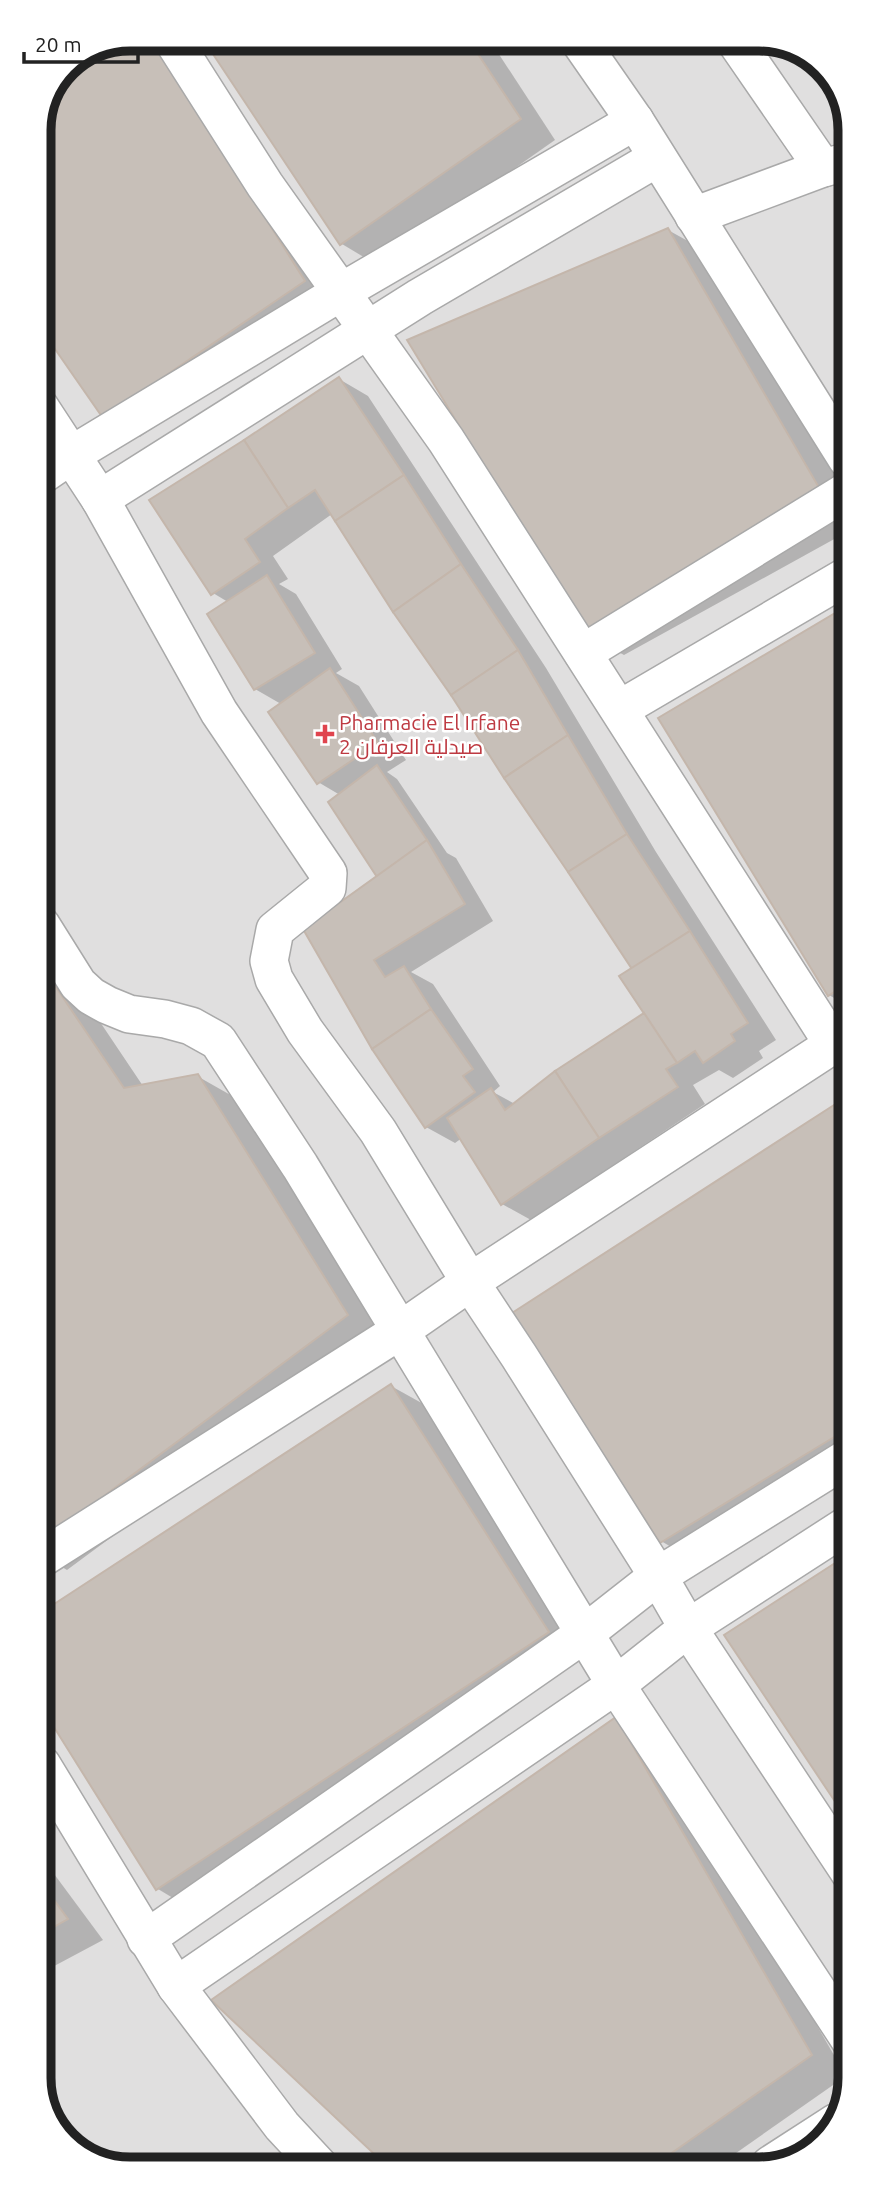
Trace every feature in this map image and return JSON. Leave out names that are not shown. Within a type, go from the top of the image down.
[{"type":"street","points":[[180,51],[265,185],[446,440],[583,653],[838,1036]]},
{"type":"street","points":[[586,51],[635,121],[838,445]]},
{"type":"street","points":[[694,216],[834,165],[744,51]]},
{"type":"street","points":[[51,469],[341,292],[635,121]]},
{"type":"street","points":[[100,499],[421,297],[657,158]]},
{"type":"street","points":[[51,424],[100,499],[219,712],[328,873],[327,888],[275,930],[269,961],[274,979],[305,1031],[378,1131],[688,1628],[838,1855]]},
{"type":"street","points":[[583,653],[838,497]]},
{"type":"street","points":[[620,709],[838,581]]},
{"type":"street","points":[[51,942],[78,984],[91,996],[128,1014],[191,1026],[218,1041],[300,1166],[616,1685],[838,2022]]},
{"type":"street","points":[[51,1552],[401,1330],[470,1282],[838,1042]]},
{"type":"street","points":[[146,1939],[584,1634],[658,1576],[838,1464]]},
{"type":"street","points":[[176,1986],[616,1685],[688,1628],[838,1531]]},
{"type":"street","points":[[51,1780],[176,1986],[282,2126],[311,2157]]},
{"type":"shaded area","points":[[765,51],[790,57],[807,67],[822,82],[834,104],[838,130],[838,2089],[834,2104],[822,2126],[799,2147],[785,2153],[760,2157],[124,2157],[109,2155],[82,2141],[67,2126],[55,2104],[51,2078],[51,124],[57,99],[74,74],[86,64],[114,52]]},
{"type":"building","points":[[161,51],[305,281],[103,418],[51,343],[53,109],[64,86],[86,64],[114,52]]},
{"type":"building","points":[[211,51],[476,51],[521,119],[340,245]]},
{"type":"building","points":[[668,228],[828,503],[587,636],[407,340]]},
{"type":"building","points":[[339,377],[404,475],[335,521],[315,490],[288,508],[244,440]]},
{"type":"building","points":[[244,440],[288,508],[245,539],[260,562],[211,595],[149,500]]},
{"type":"building","points":[[404,475],[461,564],[393,612],[335,521]]},
{"type":"building","points":[[461,564],[518,650],[451,695],[393,612]]},
{"type":"building","points":[[267,575],[315,653],[254,690],[207,614]]},
{"type":"building","points":[[838,611],[838,990],[828,996],[658,718]]},
{"type":"building","points":[[518,650],[568,735],[504,778],[451,695]]},
{"type":"building","points":[[330,668],[378,743],[317,784],[268,712]]},
{"type":"building","points":[[568,735],[627,834],[568,872],[504,778]]},
{"type":"building","points":[[377,765],[427,840],[377,877],[328,802]]},
{"type":"building","points":[[627,834],[690,931],[632,969],[568,872]]},
{"type":"building","points":[[427,840],[465,904],[374,960],[385,977],[404,966],[431,1009],[372,1049],[303,929]]},
{"type":"building","points":[[690,931],[748,1023],[731,1034],[735,1041],[703,1063],[695,1051],[677,1063],[619,976]]},
{"type":"building","points":[[51,980],[124,1088],[198,1074],[348,1315],[51,1535]]},
{"type":"building","points":[[431,1009],[473,1069],[463,1076],[475,1092],[425,1128],[372,1049]]},
{"type":"building","points":[[644,1013],[677,1063],[666,1069],[678,1087],[599,1138],[555,1071]]},
{"type":"building","points":[[555,1071],[599,1138],[501,1205],[447,1118],[491,1088],[505,1110]]},
{"type":"building","points":[[838,1102],[838,1435],[660,1543],[512,1313]]},
{"type":"building","points":[[391,1384],[549,1632],[156,1890],[51,1722],[51,1606]]},
{"type":"building","points":[[838,1561],[838,1806],[724,1635]]},
{"type":"building","points":[[616,1717],[812,2055],[666,2157],[377,2157],[211,2000]]},
{"type":"building","points":[[51,1896],[68,1919],[51,1929]]},
{"type":"place","name":"Pharmacie El Irfane صيدلية العرفان 2","points":[[325,734]]}]
